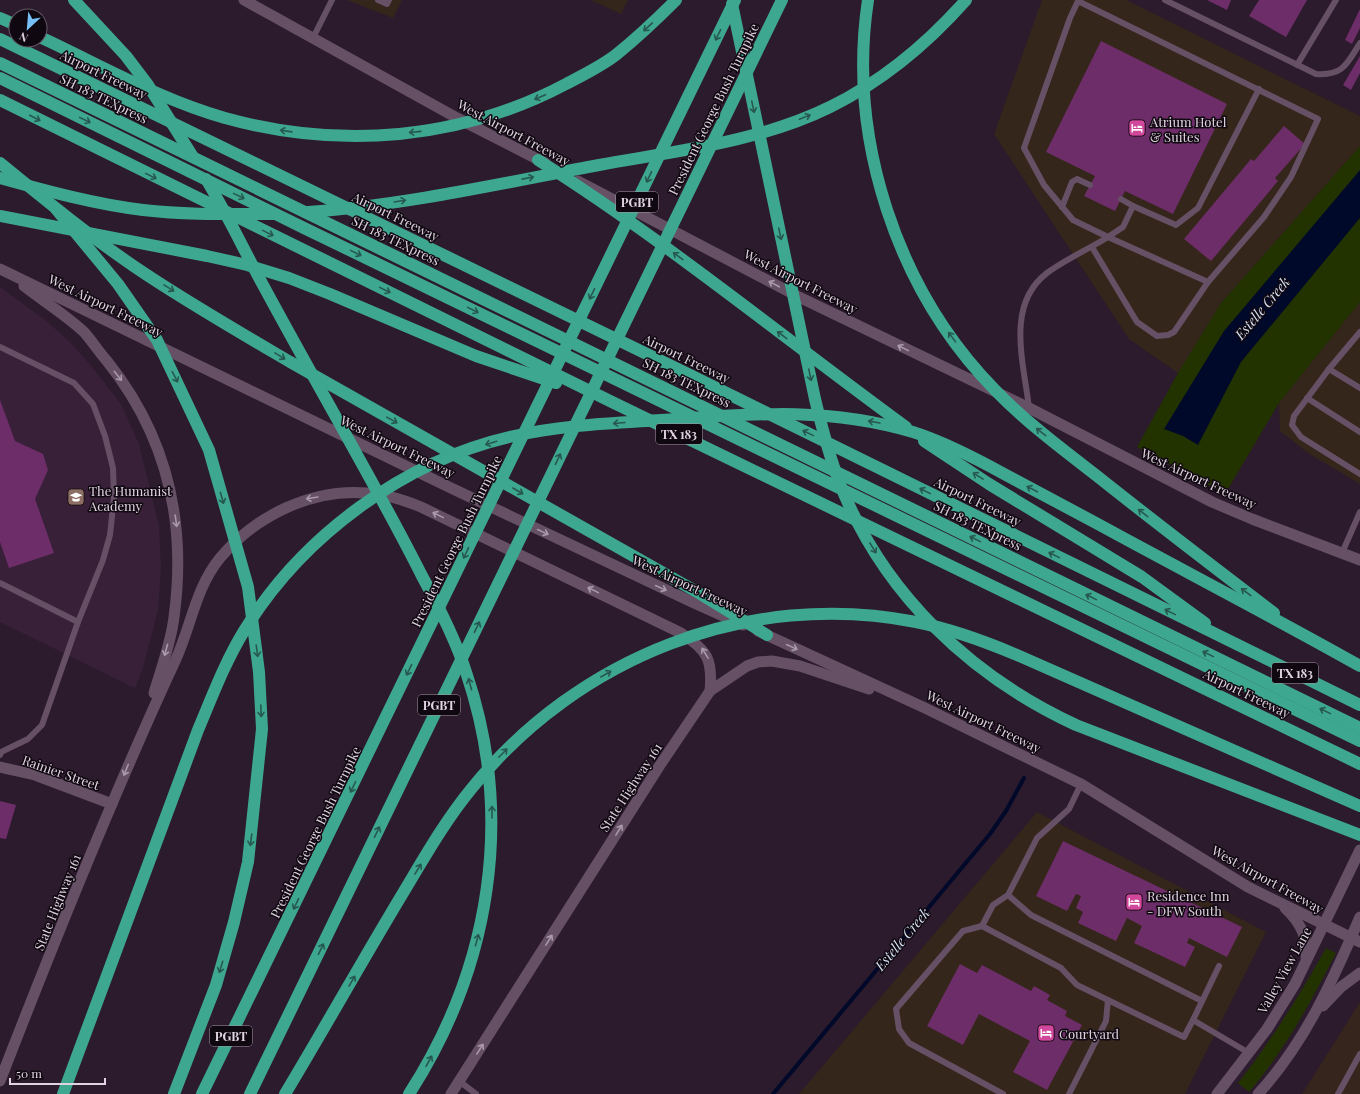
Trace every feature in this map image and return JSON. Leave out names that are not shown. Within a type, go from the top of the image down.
[{"type":"highway","points":[[74,0],[121,50],[148,85],[210,186],[406,543],[445,620],[466,672],[482,729],[490,777],[492,815],[488,888],[481,926],[471,965],[457,1002],[438,1044],[409,1094]]},
{"type":"highway","points":[[48,41],[180,102],[224,117],[269,128],[310,134],[353,136],[417,132],[462,124],[506,111],[548,94],[616,55],[648,28],[676,0]]},
{"type":"highway","points":[[731,0],[810,377],[825,440],[840,483],[855,517],[894,580],[920,614],[953,646],[984,672],[1048,712],[1076,725],[1257,797],[1360,835]]},
{"type":"highway","name":"President George Bush Turnpike","points":[[202,1094],[735,0]]},
{"type":"highway","name":"President George Bush Turnpike","points":[[250,1094],[782,0]]},
{"type":"highway","points":[[868,0],[864,42],[864,81],[868,122],[876,172],[893,228],[908,264],[925,296],[946,329],[968,359],[995,390],[1032,425],[1174,538],[1299,632]]},
{"type":"highway","points":[[0,178],[94,202],[142,210],[197,214],[278,214],[368,206],[730,141],[778,128],[829,108],[858,92],[890,71],[946,23],[966,0]]},
{"type":"highway","name":"Airport Freeway","points":[[0,39],[685,373],[1360,705]]},
{"type":"highway","name":"SH 183 TEXpress","points":[[0,63],[1360,728]]},
{"type":"highway","points":[[0,78],[304,228],[1360,741]]},
{"type":"highway","name":"Airport Freeway","points":[[0,100],[612,402],[1360,764]]},
{"type":"highway","points":[[538,160],[578,185],[661,243],[944,455],[1142,577],[1231,642]]},
{"type":"highway","points":[[0,163],[56,209],[136,267],[285,360],[697,592],[767,635]]},
{"type":"highway","points":[[56,209],[118,284],[157,340],[209,450],[248,586],[259,672],[262,729],[248,862],[234,922],[216,985],[174,1094]]},
{"type":"highway","points":[[0,216],[207,256],[289,278],[476,356],[612,402]]},
{"type":"highway","points":[[63,1094],[198,730],[218,682],[244,630],[292,568],[345,519],[373,498],[409,477],[436,463],[471,449],[510,437],[552,429],[735,415],[813,414],[882,424],[917,433],[988,465],[1360,666]]},
{"type":"highway","points":[[285,1094],[435,841],[470,790],[494,761],[524,732],[581,688],[609,672],[667,644],[712,629],[768,617],[814,613],[869,615],[915,622],[967,635],[1093,688],[1360,806]]},
{"type":"main road","name":"West Airport Freeway","points":[[244,0],[457,118],[799,297],[1029,408],[1212,502],[1252,519],[1360,560]]},
{"type":"main road","name":"West Airport Freeway","points":[[2,270],[470,497],[692,602],[925,708],[1081,784],[1228,875],[1270,898],[1355,940]]},
{"type":"main road","points":[[2,270],[84,333],[125,384],[149,427],[173,498],[177,529],[178,568],[174,618],[141,734]]},
{"type":"main road","points":[[141,734],[181,648],[199,594],[220,559],[235,543],[281,510],[304,499],[342,493],[367,493],[400,499],[421,507],[681,633],[696,643],[707,654],[710,666],[710,691]]},
{"type":"main road","name":"State Highway 161","points":[[451,1094],[660,765],[710,691],[747,666],[758,662],[772,661],[800,666],[925,708]]},
{"type":"main road","name":"State Highway 161","points":[[0,1081],[141,734]]},
{"type":"main road","name":"Rainier Street","points":[[0,767],[35,775],[112,804]]},
{"type":"main road","name":"Valley View Lane","points":[[1217,1094],[1267,1029],[1302,971],[1325,926],[1360,850]]},
{"type":"main road","points":[[1270,898],[1290,912],[1302,930],[1307,950],[1302,971]]},
{"type":"main road","points":[[1258,1094],[1290,1054],[1311,1020],[1355,940],[1360,917]]},
{"type":"main road","points":[[1311,1020],[1341,987],[1360,973]]},
{"type":"main road","points":[[1221,1094],[1228,1079]]},
{"type":"lane","points":[[313,38],[332,0]]},
{"type":"lane","points":[[378,0],[387,4],[389,0]]},
{"type":"lane","points":[[1165,0],[1316,74],[1330,75],[1343,68],[1360,43]]},
{"type":"lane","points":[[1297,65],[1336,0]]},
{"type":"lane","points":[[1092,247],[1137,322],[1157,336],[1168,335],[1174,332],[1208,282],[1264,216],[1291,177],[1318,119],[1078,1],[1070,18],[1024,148],[1044,185],[1073,220],[1108,238],[1208,282]]},
{"type":"lane","points":[[1121,200],[1176,225],[1198,208],[1259,89]]},
{"type":"lane","points":[[1062,207],[1072,182],[1077,179],[1090,185]]},
{"type":"lane","points":[[1029,408],[1019,322],[1025,303],[1034,286],[1047,273],[1108,238],[1123,227],[1133,206]]},
{"type":"lane","points":[[1360,332],[1307,398],[1294,416],[1292,425],[1296,431],[1360,474]]},
{"type":"lane","points":[[0,346],[74,383],[93,404],[105,436],[113,468],[114,498],[110,535],[103,560],[78,622],[42,725],[28,739],[1,752],[0,755]]},
{"type":"lane","points":[[1329,369],[1360,388]]},
{"type":"lane","points":[[1307,398],[1360,432]]},
{"type":"lane","points":[[1342,553],[1360,512]]},
{"type":"lane","points":[[0,584],[78,622]]},
{"type":"lane","points":[[982,926],[993,905],[1008,895],[1037,838],[1069,809],[1081,784]]},
{"type":"lane","points":[[1008,895],[1031,915],[1202,1001]]},
{"type":"lane","points":[[1003,1094],[909,1043],[899,1029],[896,1009],[963,931],[982,926],[1061,968],[1076,985],[1184,1037],[1218,966]]},
{"type":"lane","points":[[1069,1094],[1106,1021],[1108,1000]]},
{"type":"lane","points":[[1193,1020],[1249,1053]]},
{"type":"lane","points":[[1338,1094],[1360,1054]]},
{"type":"lane","points":[[459,1081],[476,1094]]},
{"type":"shaded area","points":[[347,0],[402,0],[393,18]]},
{"type":"shaded area","points":[[591,0],[628,0],[621,14]]},
{"type":"shaded area","points":[[1042,0],[1126,0],[1360,116],[1360,146],[1221,303],[1178,373],[1129,339],[994,134]]},
{"type":"shaded area","name":"The Humanist Academy","points":[[0,287],[45,320],[70,342],[88,362],[121,404],[139,444],[159,526],[161,568],[158,610],[143,668],[135,688],[0,622]]},
{"type":"shaded area","points":[[1360,302],[1360,484],[1308,453],[1280,431],[1279,403]]},
{"type":"shaded area","points":[[1037,812],[1266,932],[1185,1094],[799,1094]]},
{"type":"shaded area","points":[[1360,1002],[1360,1094],[1302,1094]]},
{"type":"green space","points":[[1360,146],[1360,302],[1279,403],[1225,494],[1137,447],[1178,373],[1221,303]]},
{"type":"green space","points":[[1326,948],[1336,953],[1317,989],[1286,1042],[1249,1092],[1238,1083],[1263,1050],[1285,1017]]},
{"type":"water","points":[[1360,170],[1360,218],[1241,362],[1198,445],[1183,436],[1164,429],[1224,331]]},
{"type":"building","points":[[1207,0],[1231,0],[1227,10]]},
{"type":"building","points":[[1259,0],[1307,0],[1286,37],[1249,16]]},
{"type":"building","points":[[1360,9],[1360,28],[1352,44],[1345,40]]},
{"type":"building","name":"Atrium Hotel & Suites","points":[[1101,41],[1227,104],[1173,214],[1125,191],[1115,211],[1084,196],[1095,176],[1046,152]]},
{"type":"building","points":[[1360,56],[1360,73],[1351,90],[1343,85]]},
{"type":"building","points":[[1284,126],[1305,144],[1275,178],[1278,181],[1211,261],[1184,239],[1251,159],[1254,161]]},
{"type":"building","points":[[0,400],[15,441],[43,454],[48,470],[35,499],[54,553],[9,568],[0,542]]},
{"type":"building","points":[[0,801],[16,805],[6,839],[0,838]]},
{"type":"building","name":"Residence Inn - DFW South","points":[[1063,841],[1242,927],[1227,957],[1189,938],[1187,943],[1195,947],[1185,967],[1134,943],[1142,926],[1127,918],[1116,941],[1078,923],[1083,912],[1076,908],[1081,896],[1076,894],[1067,911],[1036,896]]},
{"type":"building","name":"Courtyard","points":[[960,964],[977,973],[982,965],[1031,991],[1034,986],[1050,995],[1047,1000],[1067,1011],[1065,1016],[1082,1025],[1047,1090],[1013,1072],[1030,1041],[979,1014],[963,1045],[927,1026]]},
{"type":"waterway","name":"Estelle Creek","points":[[773,1094],[990,834],[1006,811],[1024,778]]},
{"type":"place","name":"Atrium Hotel & Suites","points":[[1137,128]]},
{"type":"place","name":"The Humanist Academy","points":[[76,497]]},
{"type":"place","name":"Residence Inn - DFW South","points":[[1134,902]]},
{"type":"place","name":"Courtyard","points":[[1046,1033]]}]
